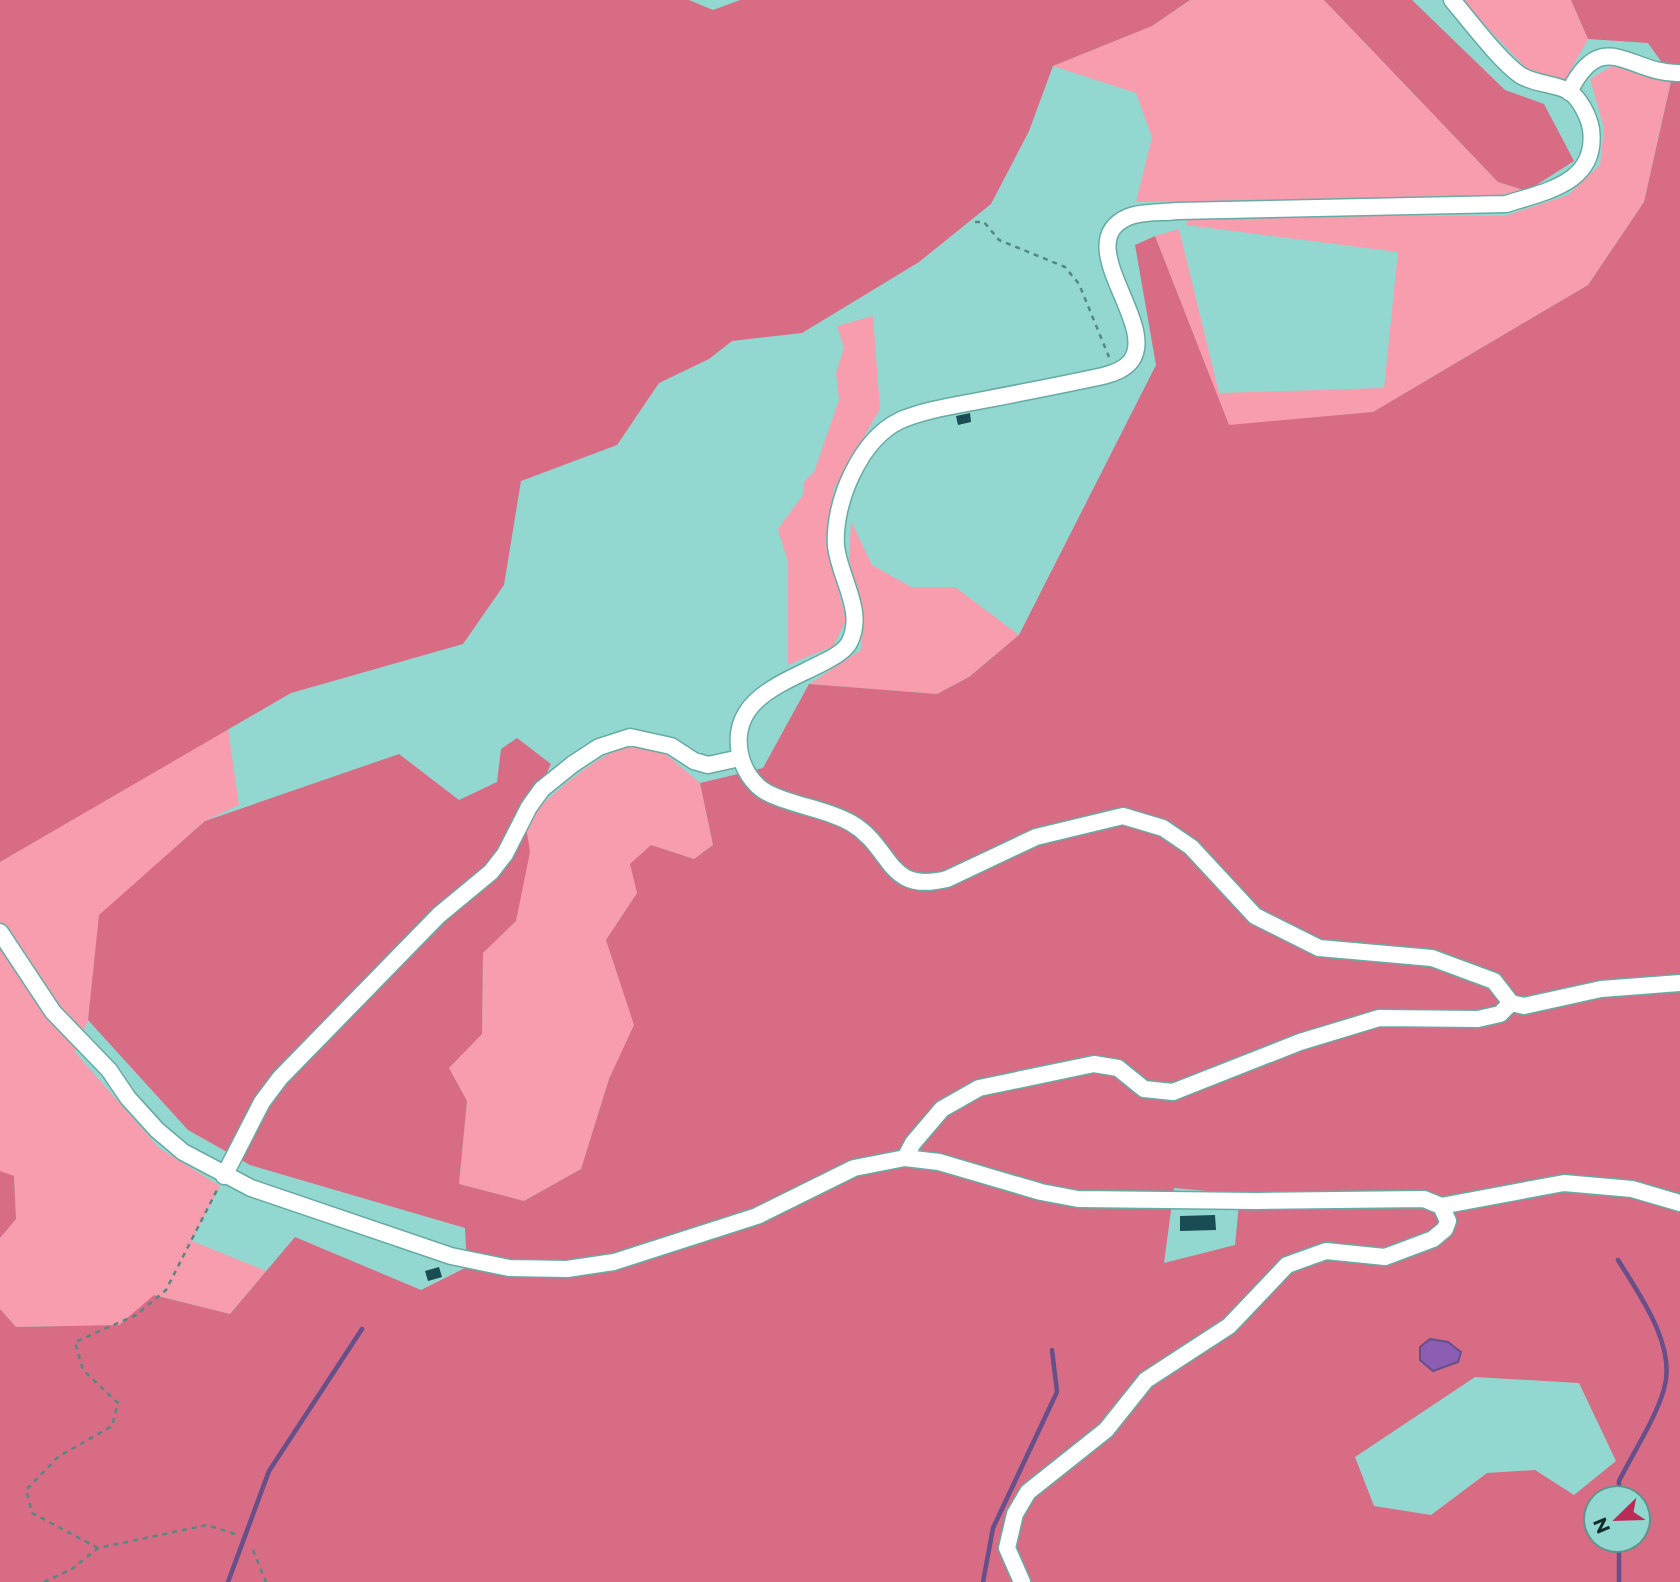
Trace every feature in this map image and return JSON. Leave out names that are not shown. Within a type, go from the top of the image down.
[{"type":"street","points":[[1452,0],[1518,74],[1535,83],[1569,92],[1580,104],[1590,124],[1593,145],[1587,164],[1576,176],[1557,187],[1506,204],[1177,211],[1126,218],[1116,225],[1109,237],[1107,252],[1135,332],[1137,349],[1132,360],[1123,369],[1103,376],[927,411],[899,421],[878,436],[846,483],[836,520],[836,549],[852,601],[855,627],[849,645],[831,659],[765,694],[744,712],[736,735],[740,758],[749,776],[765,791],[851,823],[883,851],[896,873],[910,882],[947,878],[1036,837],[1123,816],[1163,828],[1191,848],[1255,916],[1319,948],[1432,958],[1494,981],[1511,1003],[1524,1006],[1601,989],[1680,983]]},
{"type":"street","points":[[1569,92],[1580,71],[1604,56],[1626,57],[1665,74],[1680,73]]},
{"type":"street","points":[[224,1176],[255,1114],[280,1079],[439,915],[491,872],[505,854],[529,807],[542,789],[599,747],[630,737],[671,746],[694,761],[708,765],[740,758]]},
{"type":"street","points":[[0,932],[52,1012],[109,1070],[128,1098],[157,1130],[183,1152],[224,1176],[451,1256],[509,1268],[567,1269],[614,1262],[757,1216],[854,1168],[905,1158],[939,1162],[1041,1192],[1078,1199],[1257,1202],[1424,1199],[1441,1206],[1564,1184],[1632,1189],[1680,1203]]},
{"type":"street","points":[[905,1158],[913,1143],[942,1109],[979,1088],[1094,1064],[1118,1068],[1144,1089],[1173,1092],[1300,1042],[1380,1018],[1478,1019],[1500,1014],[1511,1003]]},
{"type":"street","points":[[1022,1582],[1007,1548],[1015,1514],[1028,1492],[1106,1430],[1146,1380],[1229,1326],[1287,1265],[1326,1251],[1385,1257],[1433,1240],[1446,1229],[1448,1221],[1441,1206]]},
{"type":"path","points":[[975,222],[984,222],[999,240],[1065,267],[1079,284],[1109,358],[1103,376]]},
{"type":"path","points":[[98,1548],[32,1513],[26,1490],[58,1457],[112,1426],[118,1403],[83,1370],[75,1342],[136,1315],[166,1290],[224,1176]]},
{"type":"path","points":[[44,1582],[72,1569],[98,1548],[207,1525],[235,1534]]},
{"type":"path","points":[[253,1550],[266,1582]]},
{"type":"shaded area","points":[[0,0],[689,0],[713,10],[740,0],[1190,0],[1152,26],[1053,66],[1029,131],[991,204],[919,262],[802,333],[732,341],[709,359],[659,383],[617,445],[521,481],[504,585],[463,644],[291,693],[0,862]]},
{"type":"shaded area","points":[[1190,0],[1324,0],[1498,182],[1527,191],[1487,197],[1136,202],[1152,137],[1136,93],[1053,66],[1152,26]]},
{"type":"shaded area","points":[[1324,0],[1412,0],[1505,90],[1544,104],[1574,161],[1527,191],[1498,182]]},
{"type":"shaded area","points":[[1461,0],[1571,0],[1588,39],[1564,82],[1526,68]]},
{"type":"shaded area","points":[[1571,0],[1680,0],[1680,1582],[0,1582],[0,1309],[16,1327],[119,1325],[154,1295],[230,1314],[295,1237],[421,1290],[467,1267],[465,1228],[250,1165],[188,1130],[88,1020],[99,915],[205,821],[399,754],[459,800],[497,782],[501,749],[517,738],[551,764],[525,820],[530,852],[516,921],[483,953],[482,1034],[449,1068],[467,1101],[459,1184],[524,1201],[581,1169],[609,1079],[634,1025],[606,940],[637,893],[630,864],[651,845],[694,859],[713,845],[700,783],[763,768],[809,684],[937,694],[969,677],[1019,635],[1156,365],[1135,245],[1155,236],[1229,425],[1373,412],[1588,285],[1644,202],[1672,77],[1648,43],[1588,39]],"holes":[[[1174,1188],[1240,1194],[1235,1245],[1164,1263]],[[1475,1377],[1579,1383],[1616,1461],[1588,1484],[1652,1484],[1652,1554],[1582,1554],[1582,1489],[1574,1495],[1535,1470],[1487,1473],[1431,1515],[1374,1506],[1355,1457]]]},
{"type":"shaded area","points":[[1614,65],[1672,76],[1644,202],[1588,285],[1373,412],[1229,426],[1155,236],[1179,229],[1219,393],[1384,388],[1398,252],[1186,225],[1189,216],[1505,216],[1568,195],[1600,165],[1604,128],[1590,79]]},
{"type":"shaded area","points":[[873,316],[880,409],[834,489],[826,541],[846,621],[833,646],[788,665],[788,562],[778,529],[803,495],[804,482],[814,472],[839,400],[836,373],[844,348],[837,326]]},
{"type":"shaded area","points":[[851,521],[872,565],[911,587],[955,587],[1019,635],[969,677],[937,694],[809,684],[861,650],[864,618],[849,560]]},
{"type":"shaded area","points":[[228,729],[239,805],[205,821],[100,915],[88,1020],[75,1052],[159,1148],[220,1186],[192,1241],[266,1271],[230,1314],[155,1295],[119,1325],[16,1327],[0,1309],[0,1238],[16,1219],[14,1177],[0,1171],[0,862]]},
{"type":"shaded area","points":[[627,745],[662,751],[700,783],[713,845],[694,859],[651,845],[637,893],[606,940],[635,1025],[609,1079],[581,1169],[524,1201],[459,1184],[467,1101],[449,1068],[482,1034],[483,953],[516,921],[525,820],[586,769]]},
{"type":"shaded area","points":[[0,1171],[14,1176],[16,1219],[0,1238]]},
{"type":"shaded area","points":[[1430,1339],[1448,1342],[1461,1352],[1458,1362],[1433,1371],[1420,1360],[1420,1347]]},
{"type":"building","points":[[970,413],[971,422],[958,425],[956,416]]},
{"type":"building","points":[[1215,1215],[1216,1230],[1180,1231],[1180,1216]]},
{"type":"building","points":[[439,1267],[442,1277],[428,1281],[425,1271]]},
{"type":"waterway","points":[[1618,1260],[1654,1321],[1661,1338],[1667,1373],[1656,1412],[1619,1484]]},
{"type":"waterway","points":[[228,1582],[269,1471],[362,1329]]},
{"type":"waterway","points":[[983,1582],[993,1528],[1057,1392],[1052,1350]]},
{"type":"waterway","points":[[1619,1554],[1619,1582]]}]
